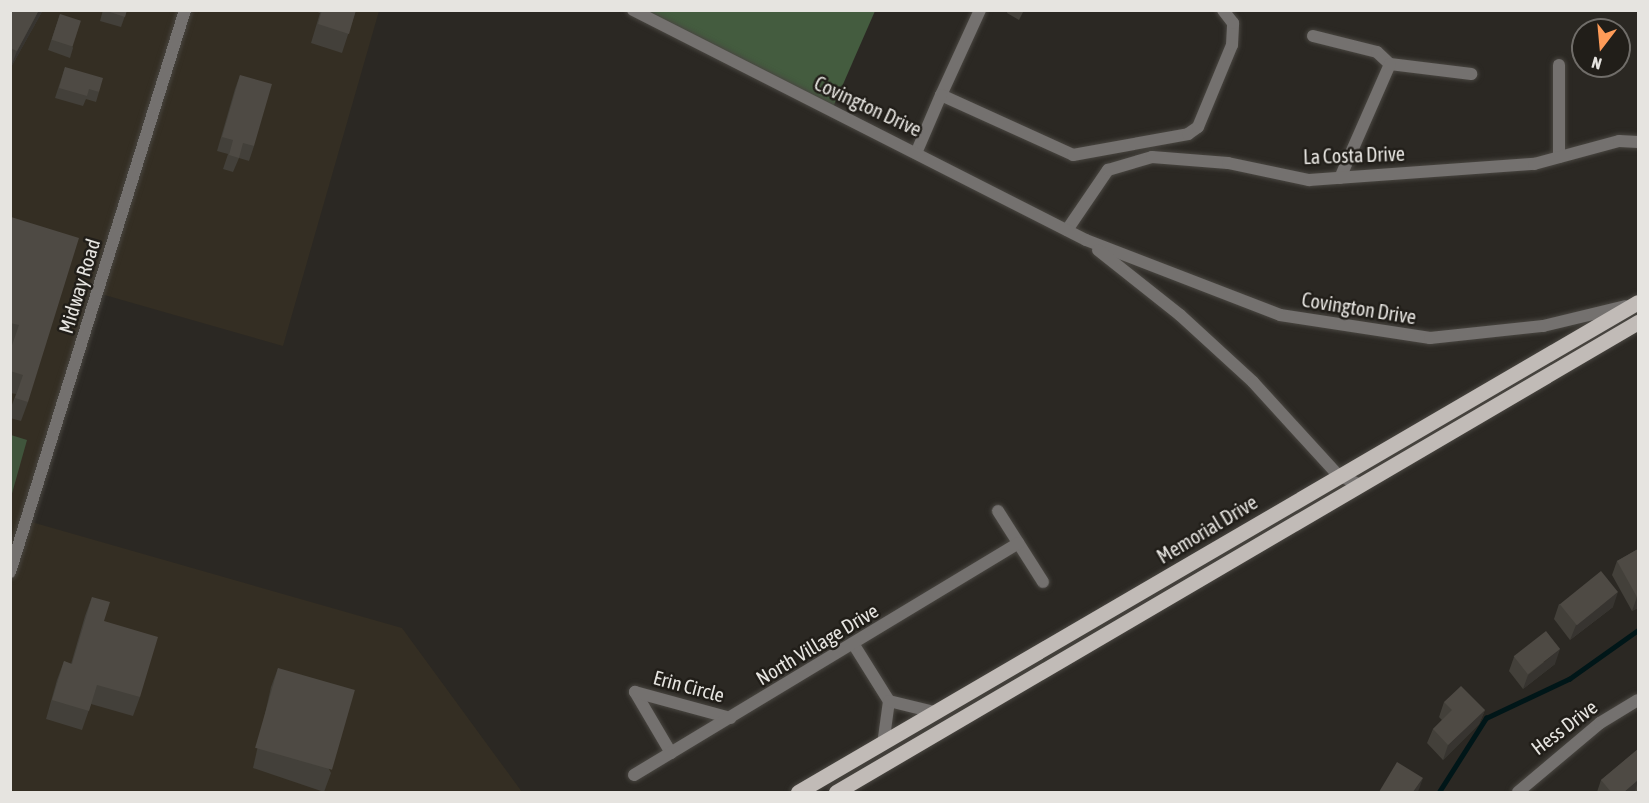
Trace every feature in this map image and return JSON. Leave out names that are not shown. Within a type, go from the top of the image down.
[{"type":"main road","name":"Memorial Drive","points":[[798,792],[938,713],[1338,475],[1637,302]]},
{"type":"main road","name":"Memorial Drive","points":[[836,792],[1638,321]]},
{"type":"street","name":"Midway Road","points":[[10,572],[185,10]]},
{"type":"street","name":"Covington Drive","points":[[633,10],[917,151],[1086,240],[1280,315],[1419,337],[1543,326],[1637,302]]},
{"type":"street","points":[[917,151],[940,95],[980,10]]},
{"type":"street","points":[[940,95],[1073,155],[1188,135],[1198,128],[1232,45],[1233,23],[1223,10]]},
{"type":"street","points":[[1313,36],[1377,52],[1390,64],[1471,74]]},
{"type":"street","points":[[1340,178],[1390,64]]},
{"type":"street","points":[[1559,65],[1559,157]]},
{"type":"street","name":"La Costa Drive","points":[[1066,230],[1108,170],[1152,157],[1228,163],[1309,180],[1534,164],[1619,141],[1638,141]]},
{"type":"street","name":"Covington Drive","points":[[1086,240],[1196,330],[1338,475],[1360,485]]},
{"type":"street","points":[[998,511],[1043,582]]},
{"type":"street","name":"North Village Drive","points":[[634,775],[854,645],[1018,543]]},
{"type":"street","points":[[854,645],[889,701],[883,745]]},
{"type":"street","name":"Erin Circle","points":[[671,753],[635,692],[731,718]]},
{"type":"street","name":"Hess Drive","points":[[1518,792],[1599,723],[1638,700]]},
{"type":"street","points":[[889,701],[938,713]]},
{"type":"shaded area","points":[[35,11],[379,11],[283,346],[94,292],[28,521],[402,628],[522,792],[11,792],[10,61]]},
{"type":"green space","points":[[625,11],[875,11],[830,114]]},
{"type":"green space","points":[[10,435],[27,440],[11,497]]},
{"type":"building","points":[[10,10],[39,10],[17,51],[10,48]]},
{"type":"building","points":[[104,10],[127,10],[125,17]]},
{"type":"building","points":[[322,10],[356,10],[349,34],[318,24]]},
{"type":"building","points":[[60,14],[81,21],[73,46],[52,40]]},
{"type":"building","points":[[65,67],[103,78],[99,92],[89,89],[87,96],[59,88]]},
{"type":"building","points":[[240,75],[272,84],[254,146],[243,143],[239,158],[229,155],[233,140],[222,137]]},
{"type":"building","points":[[11,217],[79,238],[28,402],[15,398],[23,375],[10,371],[10,351],[19,325],[10,323]]},
{"type":"building","points":[[1638,549],[1638,596],[1637,597],[1617,561]]},
{"type":"building","points":[[1601,571],[1618,592],[1577,625],[1560,604]]},
{"type":"building","points":[[92,597],[110,602],[104,621],[158,637],[140,697],[97,685],[89,711],[52,700],[64,661],[72,664]]},
{"type":"building","points":[[1546,631],[1560,649],[1528,674],[1514,656]]},
{"type":"building","points":[[278,668],[355,690],[332,770],[255,748]]},
{"type":"building","points":[[1461,686],[1485,710],[1448,745],[1433,729],[1452,710],[1444,702]]},
{"type":"building","points":[[1638,749],[1638,780],[1624,792],[1611,792],[1601,780]]},
{"type":"building","points":[[1397,762],[1423,778],[1413,792],[1379,792]]},
{"type":"waterway","points":[[1439,792],[1486,718],[1569,679],[1638,630]]}]
